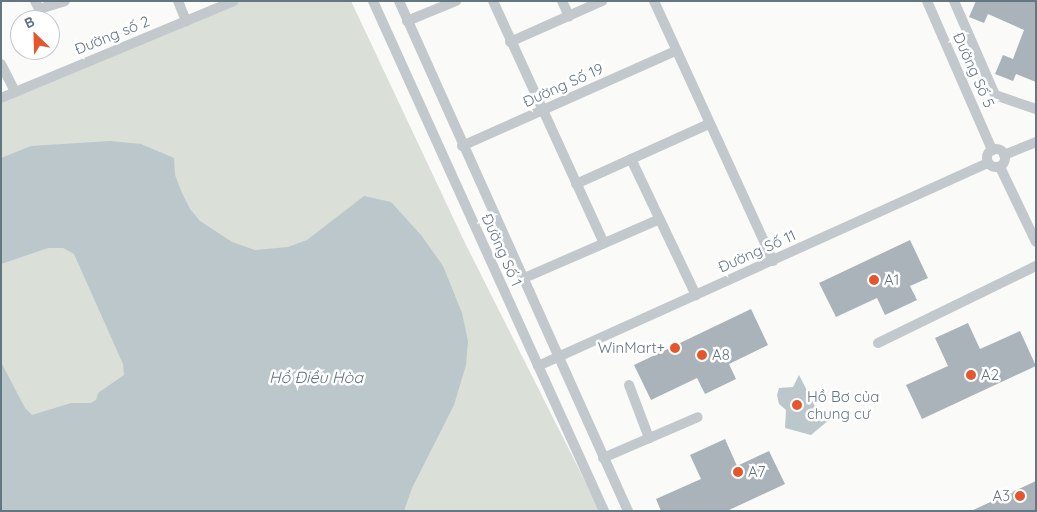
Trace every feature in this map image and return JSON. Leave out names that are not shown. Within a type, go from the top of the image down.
[{"type":"street","points":[[35,1],[39,9],[65,1]]},
{"type":"street","points":[[178,1],[186,21]]},
{"type":"street","name":"Đường số 2","points":[[1,98],[234,1]]},
{"type":"street","name":"Đường Số 1","points":[[373,1],[604,511]]},
{"type":"street","name":"Đường Số 1","points":[[398,1],[556,357],[628,511]]},
{"type":"street","points":[[407,21],[456,1]]},
{"type":"street","points":[[493,1],[510,42],[604,241]]},
{"type":"street","points":[[562,1],[569,16]]},
{"type":"street","points":[[510,42],[602,1]]},
{"type":"street","points":[[654,1],[773,260]]},
{"type":"street","name":"Đường Số 5","points":[[927,1],[992,150]]},
{"type":"street","points":[[954,1],[995,95],[1036,109]]},
{"type":"street","name":"Đường Số 19","points":[[462,146],[676,51]]},
{"type":"street","points":[[1,64],[15,92]]},
{"type":"street","points":[[576,184],[709,124]]},
{"type":"street","points":[[1036,142],[1004,155],[1000,167],[1036,242]]},
{"type":"street","points":[[1000,167],[992,167],[988,163],[987,157],[992,150],[998,149],[1004,155]]},
{"type":"street","points":[[631,159],[696,295]]},
{"type":"street","name":"Đường Số 11","points":[[538,366],[988,163]]},
{"type":"street","points":[[522,279],[604,241],[660,220]]},
{"type":"street","points":[[878,343],[1036,266]]},
{"type":"street","points":[[628,386],[649,438]]},
{"type":"street","points":[[603,458],[698,417]]},
{"type":"shaded area","points":[[233,1],[351,1],[465,243],[600,511],[1,511],[1,102]]},
{"type":"water","name":"Hồ Điều Hòa","points":[[110,141],[141,144],[174,158],[175,175],[182,193],[190,209],[200,221],[232,242],[255,250],[288,247],[307,240],[364,196],[391,202],[421,235],[443,266],[462,313],[468,341],[466,365],[454,405],[412,488],[404,511],[1,511],[1,362],[25,408],[32,415],[71,403],[91,403],[96,400],[98,393],[124,375],[123,364],[74,254],[63,248],[48,248],[1,264],[1,158],[31,146]]},
{"type":"water","name":"Hồ Bơ của chung cư","points":[[799,375],[815,406],[829,420],[811,435],[785,428],[786,410],[779,404],[777,395],[779,388],[793,387]]},
{"type":"building","points":[[976,1],[1036,1],[1036,82],[1016,74],[1013,81],[995,74],[1003,55],[1013,59],[1024,30],[988,14],[984,23],[969,17]]},
{"type":"building","name":"A1","points":[[910,240],[928,278],[910,286],[917,300],[885,315],[877,298],[836,317],[819,283]]},
{"type":"building","name":"A8","points":[[751,309],[768,345],[729,364],[736,379],[705,394],[697,378],[651,400],[634,365]]},
{"type":"building","name":"A2","points":[[968,323],[980,349],[1020,331],[1036,366],[922,419],[906,385],[948,366],[935,338]]},
{"type":"building","name":"A7","points":[[725,439],[737,466],[769,451],[785,484],[727,511],[661,511],[656,499],[701,479],[690,455]]},
{"type":"building","name":"A3","points":[[1036,481],[1036,511],[971,511]]},
{"type":"place","name":"A1","points":[[874,280]]},
{"type":"place","name":"WinMart+","points":[[675,348]]},
{"type":"place","name":"A8","points":[[702,355]]},
{"type":"place","name":"A2","points":[[971,375]]},
{"type":"place","name":"Hồ Bơ của chung cư","points":[[797,405]]},
{"type":"place","name":"A7","points":[[738,472]]},
{"type":"place","name":"A3","points":[[1020,496]]}]
